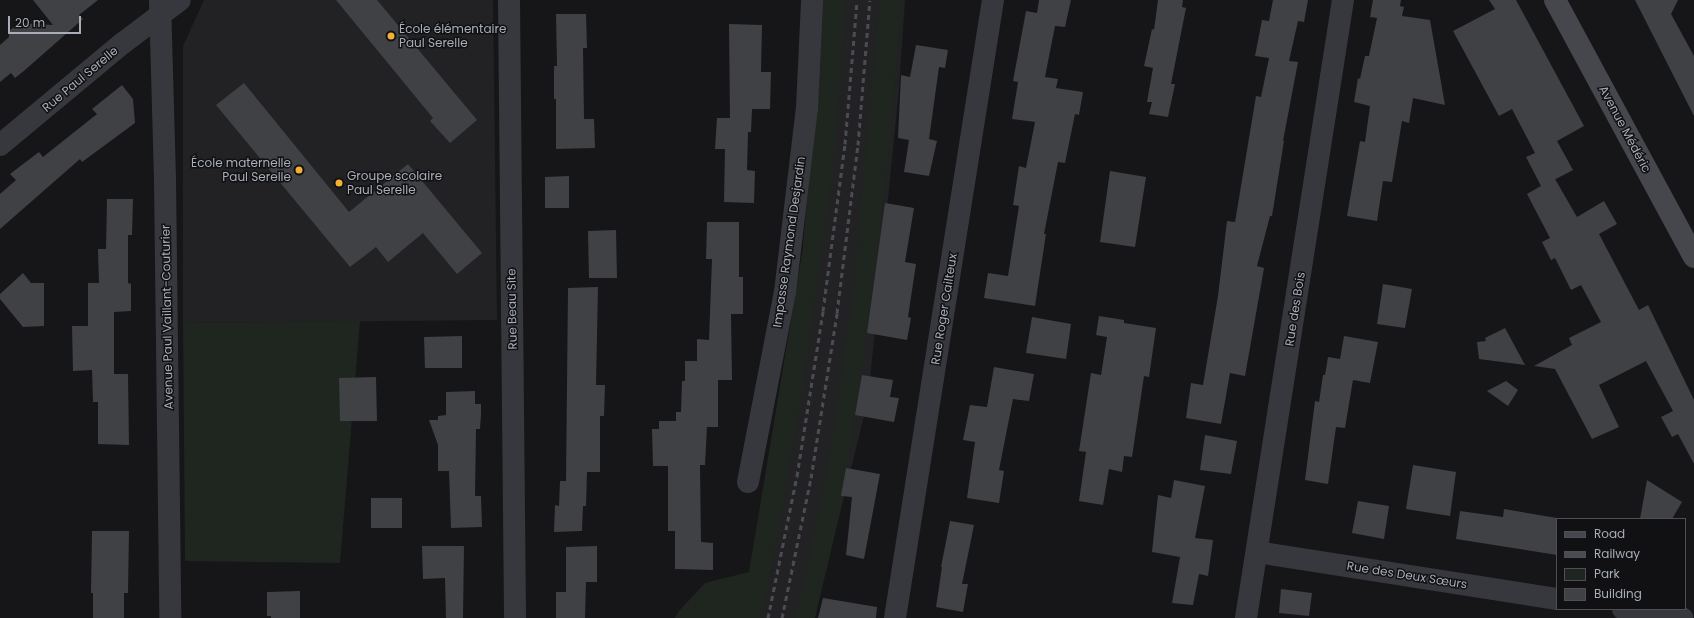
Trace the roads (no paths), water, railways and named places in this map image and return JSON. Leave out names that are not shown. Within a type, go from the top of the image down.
[{"type":"main road","name":"Avenue Médéric","points":[[1555,0],[1694,257]]},
{"type":"street","name":"Rue Paul Serelle","points":[[0,146],[123,43],[160,8],[180,0]]},
{"type":"street","name":"Rue Beau Site","points":[[509,0],[515,618]]},
{"type":"street","name":"Impasse Raymond Desjardin","points":[[748,482],[785,292],[807,108],[812,0]]},
{"type":"street","name":"Rue Roger Cailteux","points":[[895,618],[993,0]]},
{"type":"street","name":"Rue des Bois","points":[[1246,618],[1343,0]]},
{"type":"street","name":"Avenue Paul Vaillant-Couturier","points":[[160,8],[165,181],[170,618]]},
{"type":"street","name":"Rue des Deux Sœurs","points":[[1257,552],[1556,599]]},
{"type":"street","points":[[1630,610],[1682,618]]},
{"type":"railway","points":[[768,618],[797,476],[823,311],[845,144],[857,0]]},
{"type":"railway","points":[[782,618],[811,478],[837,313],[858,145],[870,0]]},
{"type":"place","name":"École élémentaire Paul Serelle","points":[[391,36]]},
{"type":"place","name":"École maternelle Paul Serelle","points":[[299,170]]},
{"type":"place","name":"Groupe scolaire Paul Serelle","points":[[339,183]]}]
